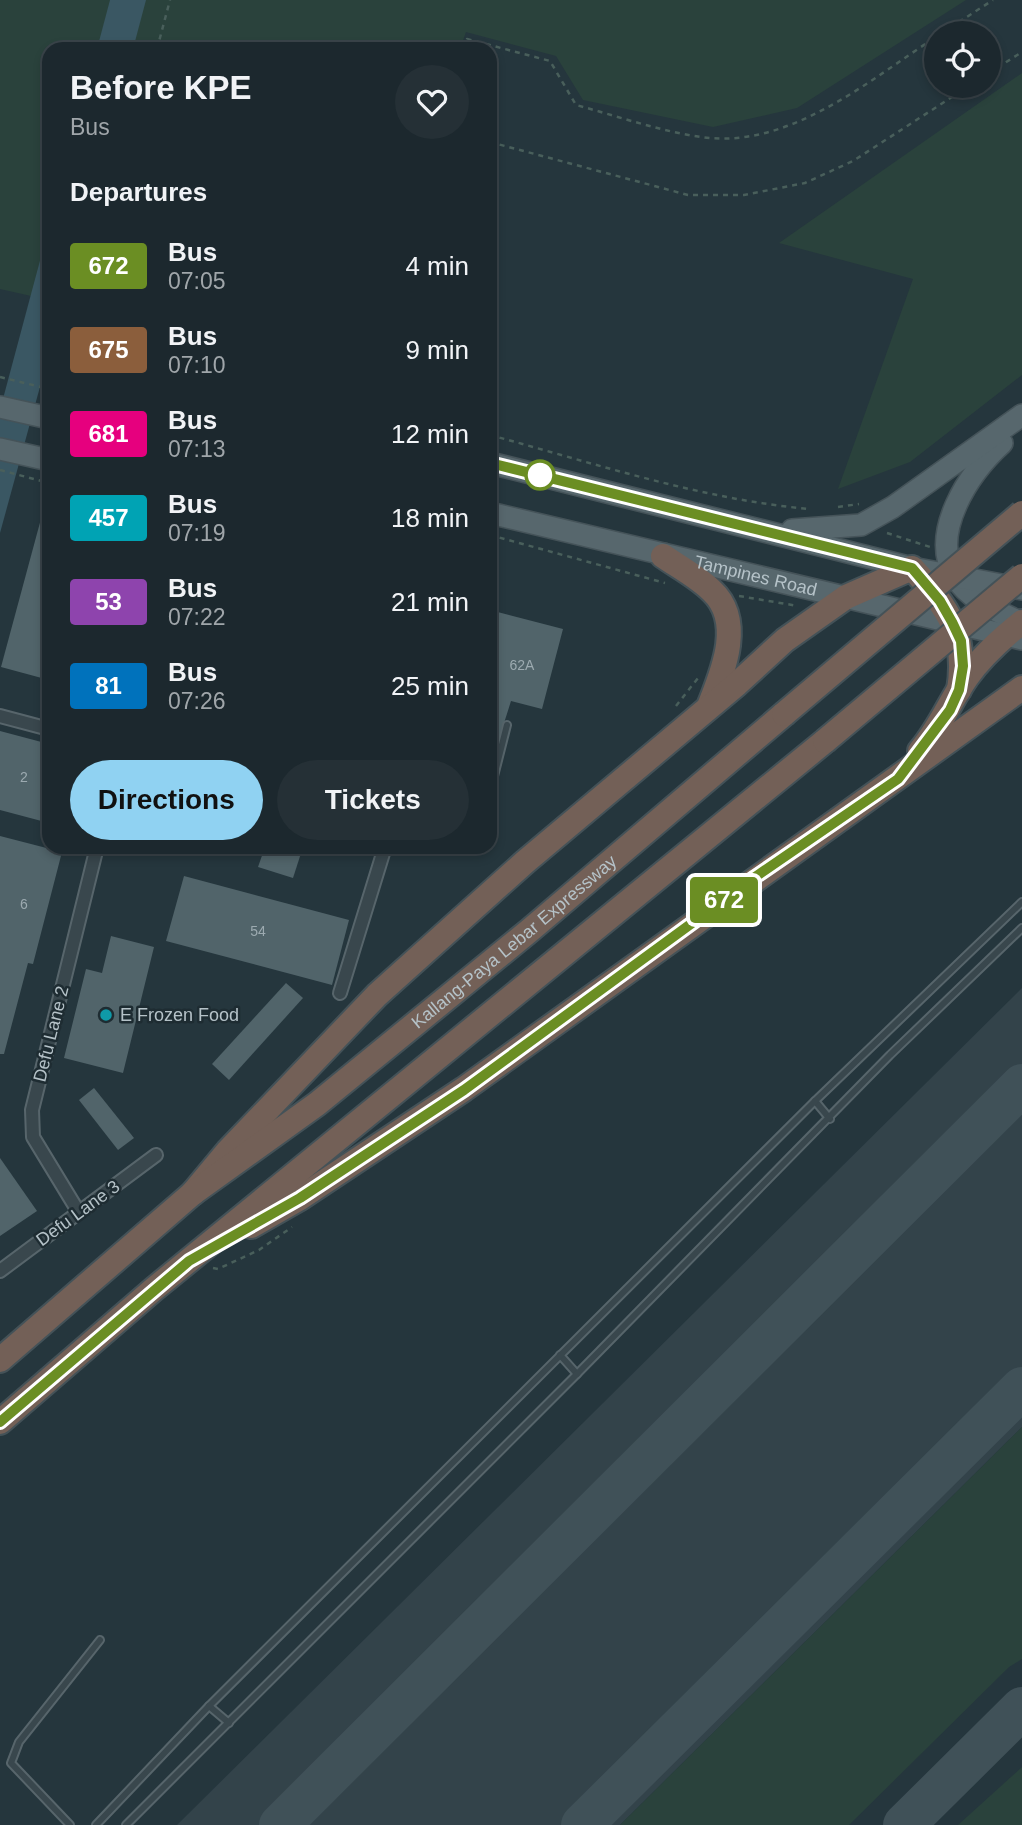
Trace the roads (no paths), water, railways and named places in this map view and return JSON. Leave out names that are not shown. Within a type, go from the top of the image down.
[{"type":"highway","name":"Kallang-Paya Lebar Expressway","points":[[0,1360],[193,1193],[317,1104],[529,931],[1022,513]]},
{"type":"highway","points":[[663,556],[712,590],[726,615],[729,641],[723,670],[710,705]]},
{"type":"highway","points":[[193,1193],[228,1151],[377,995],[525,862],[785,639],[846,597],[912,568],[940,601],[952,622],[962,650],[959,690]]},
{"type":"highway","points":[[0,1422],[189,1261],[1022,576]]},
{"type":"highway","points":[[898,779],[942,724],[959,690],[1018,628]]},
{"type":"highway","points":[[189,1261],[300,1198],[464,1090],[755,877],[898,779],[989,709],[1022,688]]},
{"type":"main road","points":[[0,407],[42,416]]},
{"type":"main road","points":[[761,530],[823,530],[861,524],[893,507],[1022,415]]},
{"type":"main road","points":[[1018,628],[968,592],[954,576],[946,552],[956,506],[964,485],[979,464],[1022,426]]},
{"type":"main road","points":[[0,449],[42,458]]},
{"type":"main road","points":[[497,465],[912,568],[1022,589]]},
{"type":"main road","name":"Tampines Road","points":[[497,515],[952,622],[1018,628]]},
{"type":"street","points":[[0,716],[42,727]]},
{"type":"street","name":"Defu Lane 2","points":[[78,1211],[33,1137],[32,1110],[95,854]]},
{"type":"street","points":[[340,993],[383,854]]},
{"type":"street","name":"Defu Lane 3","points":[[0,1271],[156,1155]]},
{"type":"lane","points":[[497,766],[508,725]]},
{"type":"lane","points":[[96,1825],[209,1706],[560,1355],[815,1101],[1022,902]]},
{"type":"lane","points":[[126,1825],[578,1374],[890,1055],[1022,928]]},
{"type":"lane","points":[[815,1101],[830,1119]]},
{"type":"lane","points":[[560,1355],[578,1374]]},
{"type":"lane","points":[[70,1825],[11,1763],[27,1730],[100,1640]]},
{"type":"lane","points":[[209,1706],[229,1723]]},
{"type":"water","points":[[110,0],[146,0],[135,42],[99,42]]},
{"type":"water","points":[[42,253],[42,380],[0,533],[0,410]]},
{"type":"place","name":"E Frozen Food","points":[[106,1015]]}]
